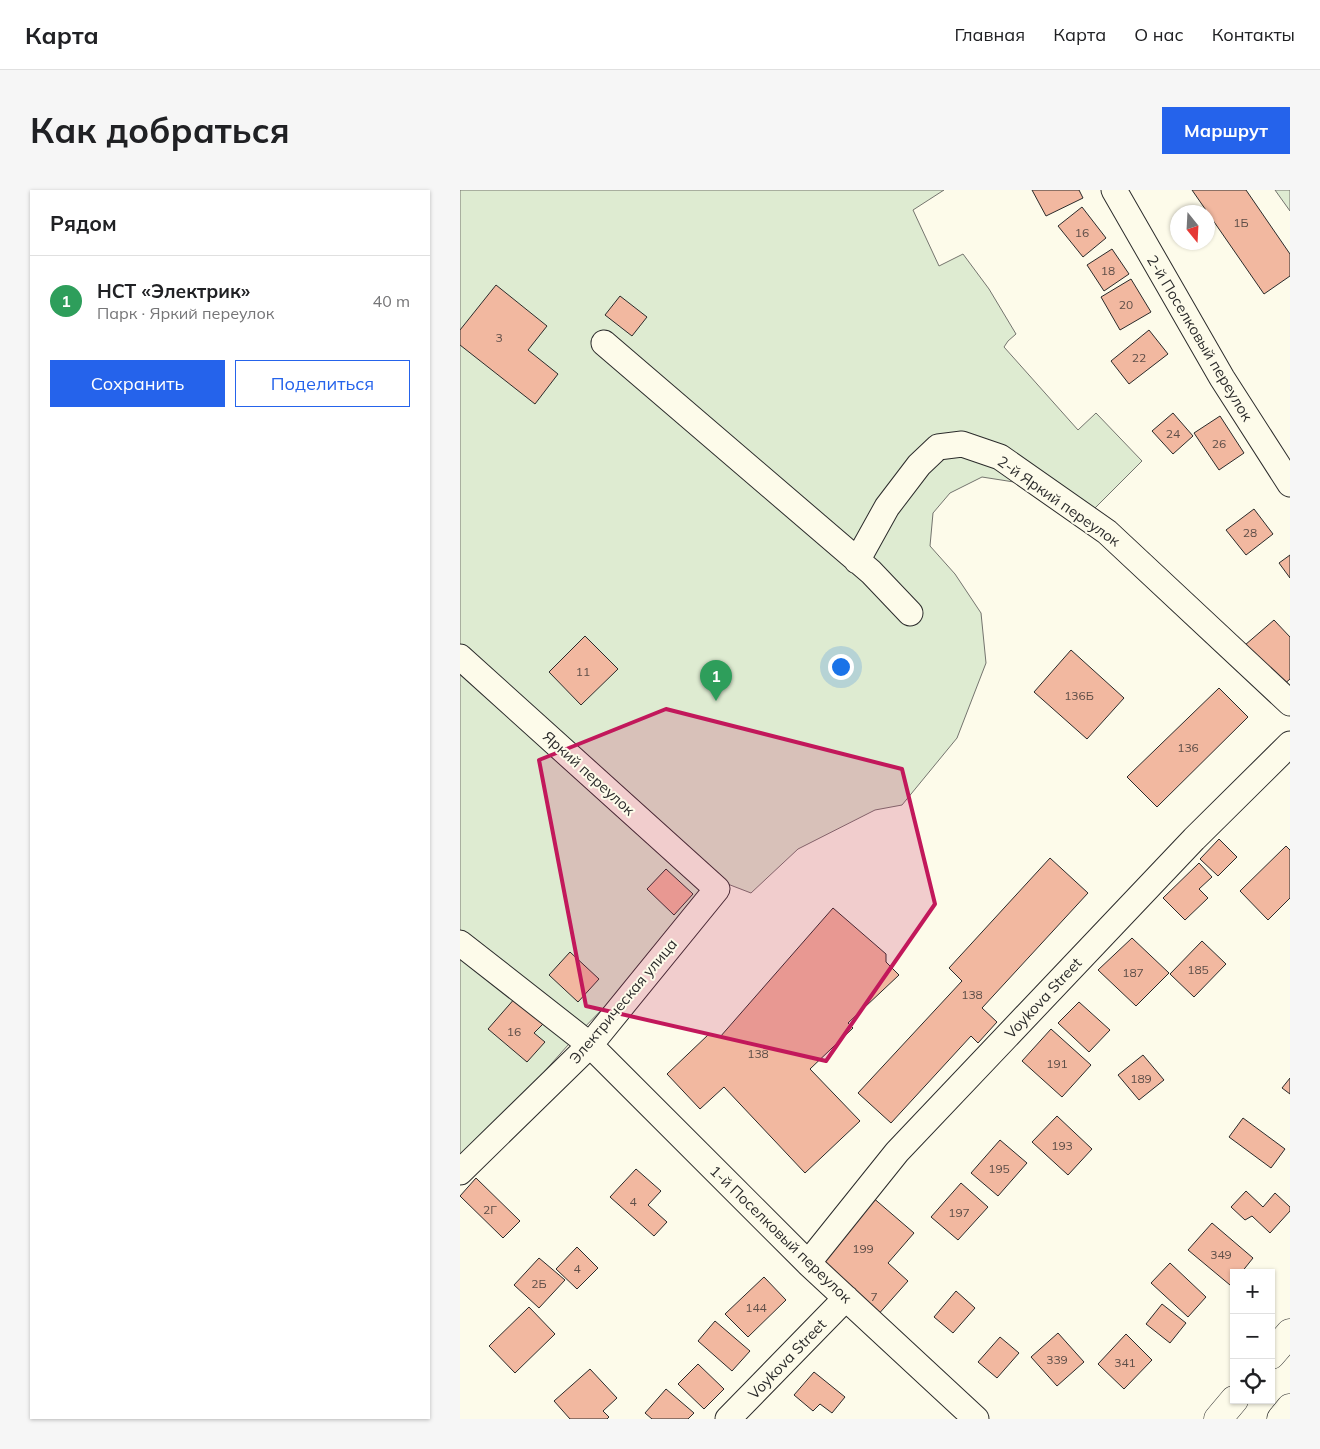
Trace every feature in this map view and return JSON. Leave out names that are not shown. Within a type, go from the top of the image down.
[{"type":"main road","points":[[1275,1350],[1290,1333]]},
{"type":"main road","points":[[1218,1419],[1231,1404]]},
{"type":"main road","points":[[1281,1419],[1290,1408]]},
{"type":"street","name":"2-й Поселковый переулок","points":[[1114,190],[1222,378],[1290,484]]},
{"type":"street","points":[[604,343],[857,560],[910,613]]},
{"type":"street","name":"2-й Яркий переулок","points":[[857,560],[887,507],[919,465],[938,447],[962,444],[1000,457],[1107,532],[1290,703]]},
{"type":"street","name":"Яркий переулок","points":[[460,657],[717,889]]},
{"type":"street","name":"Voykova Street","points":[[808,1263],[897,1152],[1194,839],[1290,744]]},
{"type":"street","name":"Электрическая улица","points":[[460,1172],[590,1045],[717,889]]},
{"type":"street","name":"1-й Поселковый переулок","points":[[460,943],[590,1045],[808,1263],[976,1419]]},
{"type":"street","name":"Voykova Street","points":[[728,1419],[846,1298]]},
{"type":"highlighted area","points":[[666,709],[902,769],[935,904],[826,1061],[586,1006],[539,760]]},
{"type":"green space","points":[[460,190],[944,190],[913,210],[939,266],[963,254],[989,289],[1016,334],[1004,347],[1078,430],[1096,413],[1142,461],[1077,526],[1014,482],[982,477],[950,493],[933,513],[930,546],[955,574],[981,613],[986,663],[957,738],[902,805],[875,810],[798,849],[751,893],[725,883],[577,1035],[460,1166]]},
{"type":"green space","points":[[1275,190],[1290,190],[1290,211]]},
{"type":"building","points":[[1032,190],[1079,190],[1083,198],[1046,216]]},
{"type":"building","points":[[1192,190],[1246,190],[1290,254],[1290,276],[1264,294],[1215,223],[1215,205],[1202,205]]},
{"type":"building","points":[[1082,207],[1106,238],[1083,257],[1058,226]]},
{"type":"building","points":[[1112,249],[1129,274],[1104,291],[1087,265]]},
{"type":"building","points":[[1131,279],[1151,312],[1120,330],[1101,297]]},
{"type":"building","points":[[496,285],[547,326],[528,350],[558,374],[535,404],[460,345],[460,330]]},
{"type":"building","points":[[620,296],[647,317],[632,336],[605,315]]},
{"type":"building","points":[[1149,330],[1168,354],[1129,384],[1111,361]]},
{"type":"building","points":[[1173,413],[1193,436],[1173,454],[1152,431]]},
{"type":"building","points":[[1220,416],[1244,453],[1219,470],[1194,433]]},
{"type":"building","points":[[1254,509],[1273,534],[1246,555],[1226,530]]},
{"type":"building","points":[[1290,555],[1290,578],[1279,563]]},
{"type":"building","points":[[1274,620],[1290,637],[1290,679],[1282,686],[1245,645]]},
{"type":"building","points":[[585,636],[618,669],[581,705],[549,672]]},
{"type":"building","points":[[1071,650],[1124,698],[1087,739],[1034,692]]},
{"type":"building","points":[[1219,688],[1248,717],[1157,807],[1127,777]]},
{"type":"building","points":[[1219,839],[1237,857],[1218,876],[1200,859]]},
{"type":"building","points":[[1286,846],[1290,850],[1290,898],[1268,920],[1240,891]]},
{"type":"building","points":[[1050,858],[1088,893],[982,1008],[997,1022],[978,1043],[971,1036],[891,1123],[858,1093],[962,981],[949,968]]},
{"type":"building","points":[[1199,863],[1212,877],[1199,889],[1208,898],[1185,920],[1163,898]]},
{"type":"building","points":[[666,869],[693,894],[674,915],[647,889]]},
{"type":"building","points":[[833,908],[886,954],[886,962],[899,975],[848,1023],[853,1028],[810,1069],[860,1121],[805,1173],[724,1087],[700,1109],[667,1074],[709,1034],[720,1037]]},
{"type":"building","points":[[1132,938],[1169,973],[1136,1006],[1098,970]]},
{"type":"building","points":[[1202,941],[1226,964],[1194,997],[1170,974]]},
{"type":"building","points":[[570,952],[599,979],[578,1002],[549,975]]},
{"type":"building","points":[[516,997],[545,1022],[534,1033],[545,1042],[527,1062],[488,1029]]},
{"type":"building","points":[[1079,1002],[1110,1030],[1089,1052],[1058,1023]]},
{"type":"building","points":[[1051,1029],[1091,1065],[1062,1097],[1022,1061]]},
{"type":"building","points":[[1143,1055],[1164,1080],[1139,1100],[1118,1075]]},
{"type":"building","points":[[1290,1078],[1290,1094],[1282,1088]]},
{"type":"building","points":[[1057,1116],[1092,1149],[1068,1175],[1032,1142]]},
{"type":"building","points":[[1243,1118],[1285,1149],[1271,1168],[1229,1137]]},
{"type":"building","points":[[1000,1140],[1027,1163],[998,1196],[971,1173]]},
{"type":"building","points":[[636,1169],[661,1191],[648,1205],[667,1222],[654,1236],[610,1197]]},
{"type":"building","points":[[476,1178],[520,1221],[503,1238],[460,1196]]},
{"type":"building","points":[[961,1183],[988,1207],[958,1240],[931,1217]]},
{"type":"building","points":[[1246,1191],[1263,1207],[1275,1193],[1290,1207],[1290,1211],[1270,1233],[1252,1216],[1245,1220],[1231,1207]]},
{"type":"building","points":[[871,1196],[914,1233],[888,1263],[908,1281],[876,1317],[813,1263]]},
{"type":"building","points":[[1212,1223],[1253,1258],[1244,1269],[1230,1269],[1230,1285],[1188,1250]]},
{"type":"building","points":[[577,1247],[598,1268],[577,1289],[556,1269]]},
{"type":"building","points":[[539,1258],[565,1280],[539,1308],[514,1285]]},
{"type":"building","points":[[1170,1263],[1206,1297],[1188,1317],[1151,1283]]},
{"type":"building","points":[[764,1277],[786,1300],[748,1337],[725,1314]]},
{"type":"building","points":[[956,1291],[975,1308],[953,1333],[934,1317]]},
{"type":"building","points":[[1162,1304],[1186,1323],[1170,1343],[1146,1324]]},
{"type":"building","points":[[529,1307],[555,1334],[515,1373],[489,1346]]},
{"type":"building","points":[[715,1321],[750,1351],[732,1371],[698,1341]]},
{"type":"building","points":[[1058,1333],[1084,1362],[1057,1386],[1031,1357]]},
{"type":"building","points":[[1126,1334],[1152,1360],[1124,1389],[1098,1364]]},
{"type":"building","points":[[1000,1337],[1019,1353],[997,1378],[978,1362]]},
{"type":"building","points":[[698,1364],[724,1389],[704,1409],[678,1384]]},
{"type":"building","points":[[590,1369],[617,1398],[603,1411],[609,1417],[607,1419],[570,1419],[554,1401]]},
{"type":"building","points":[[814,1372],[845,1397],[832,1413],[820,1404],[813,1411],[794,1395]]},
{"type":"building","points":[[666,1389],[694,1413],[688,1419],[652,1419],[645,1413]]},
{"type":"place","name":"НСТ «Электрик»","points":[[716,701]]}]
